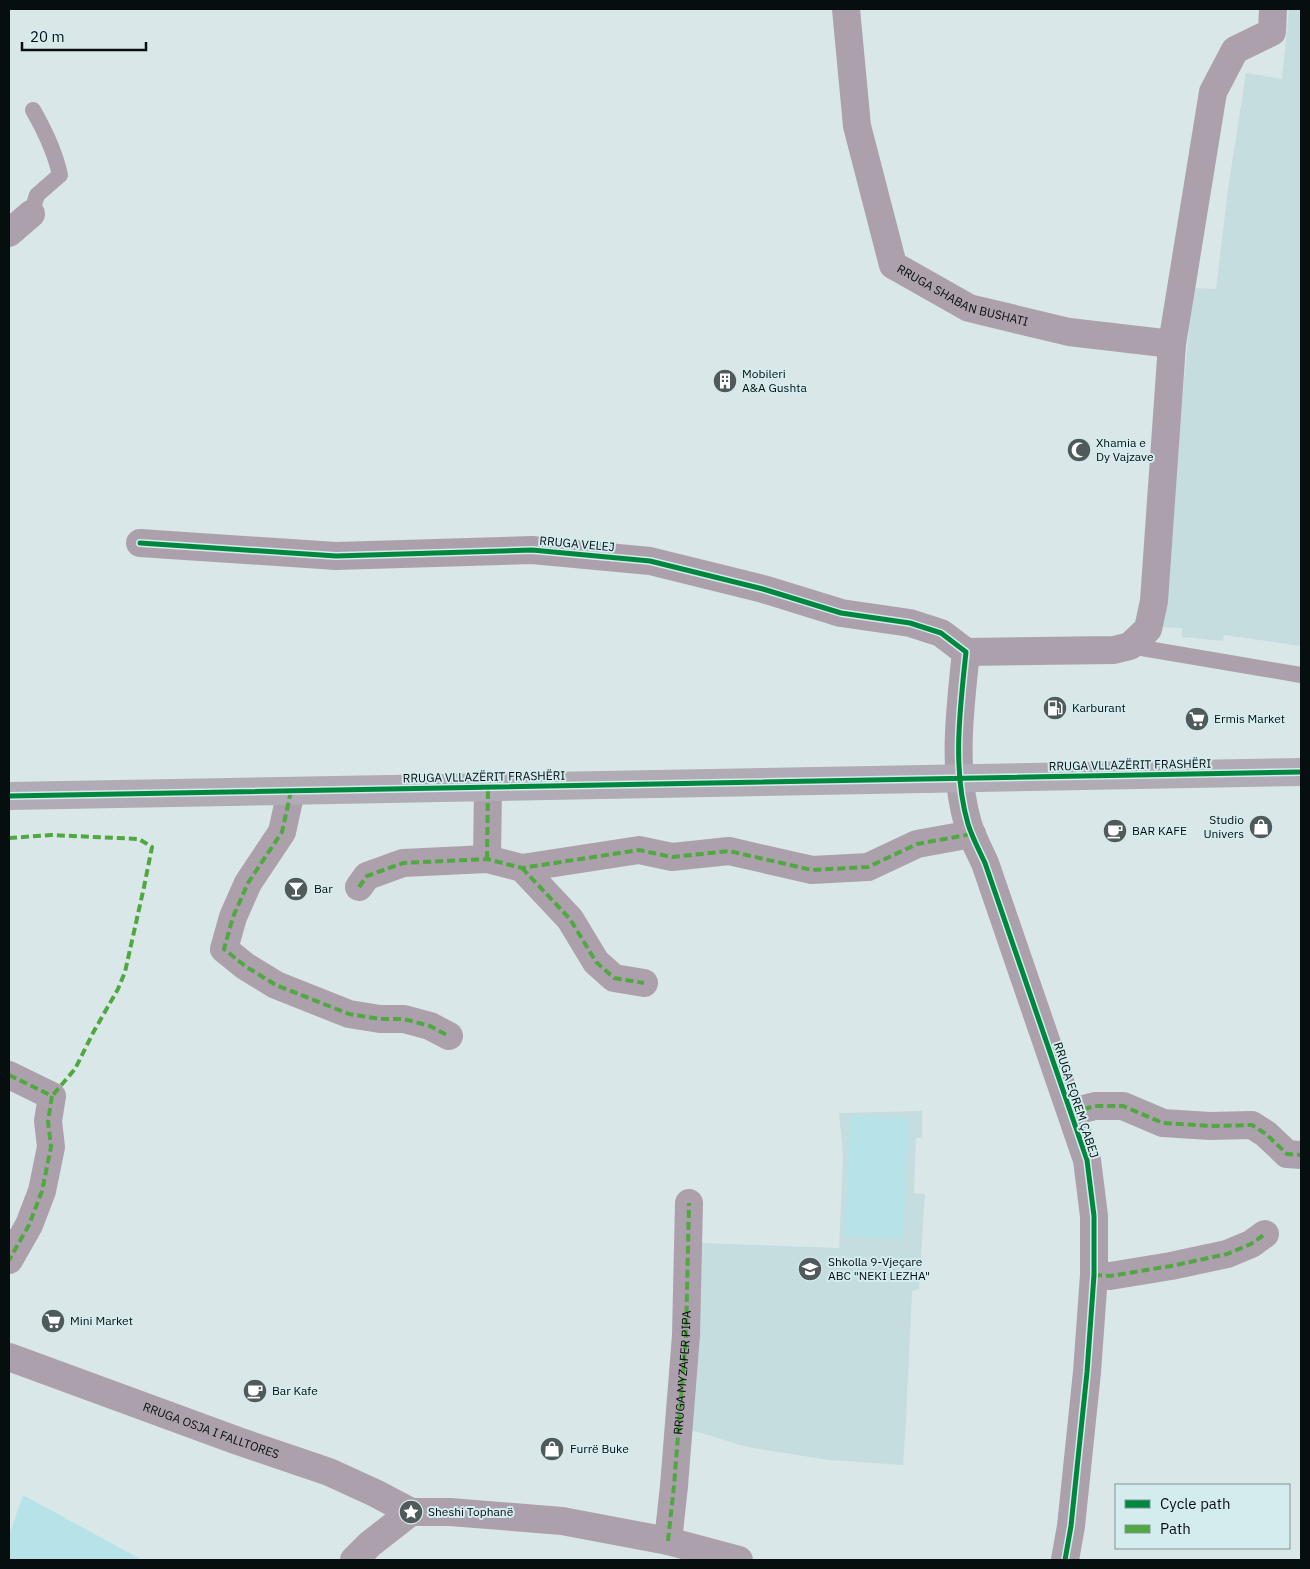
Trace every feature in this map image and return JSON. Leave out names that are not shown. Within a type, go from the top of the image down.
[{"type":"main road","name":"RRUGA VLLAZËRIT FRASHËRI","points":[[9,796],[1301,772]]},
{"type":"street","name":"RRUGA SHABAN BUSHATI","points":[[846,9],[857,126],[894,266],[969,308],[1069,332],[1172,344]]},
{"type":"street","points":[[960,778],[960,714],[966,652],[1114,650],[1130,646],[1148,629],[1154,601],[1172,344],[1213,92],[1235,50],[1272,32],[1273,9]]},
{"type":"street","points":[[9,233],[31,214]]},
{"type":"street","name":"RRUGA VELEJ","points":[[140,543],[336,556],[532,550],[650,561],[763,588],[841,613],[910,623],[941,633],[966,652]]},
{"type":"street","name":"RRUGA EQREM ÇABEJ","points":[[960,778],[968,823],[985,863],[1087,1160],[1094,1216],[1094,1275],[1087,1372],[1071,1526],[1065,1560]]},
{"type":"street","name":"RRUGA VLLAZËRIT FRASHËRI","points":[[487,860],[488,787]]},
{"type":"street","points":[[291,791],[282,832],[248,883],[232,917],[224,949],[245,966],[276,985],[349,1014],[380,1019],[404,1019],[430,1026],[449,1036]]},
{"type":"street","points":[[359,887],[367,876],[403,863],[487,860],[522,868],[639,850],[672,856],[729,851],[812,870],[868,867],[917,844],[972,834]]},
{"type":"street","points":[[522,868],[570,919],[596,962],[614,978],[644,983]]},
{"type":"street","points":[[9,1075],[52,1096],[48,1121],[50,1147],[42,1191],[29,1225],[9,1260]]},
{"type":"street","name":"RRUGA EQREM ÇABEJ","points":[[1072,1112],[1094,1106],[1123,1106],[1164,1122],[1210,1126],[1252,1125],[1266,1134],[1286,1154],[1301,1155]]},
{"type":"street","name":"RRUGA MYZAFER PIPA","points":[[668,1541],[686,1335],[689,1203]]},
{"type":"street","points":[[1094,1275],[1110,1276],[1227,1254],[1251,1244],[1265,1234]]},
{"type":"street","name":"RRUGA OSJA I FALLTORES","points":[[9,1357],[238,1441],[329,1472],[376,1493],[411,1512]]},
{"type":"street","points":[[354,1560],[370,1544],[411,1512],[450,1512],[562,1522],[668,1541],[739,1560]]},
{"type":"lane","points":[[31,214],[37,195],[60,175],[58,164],[47,136],[33,110]]},
{"type":"lane","points":[[1130,646],[1301,675]]},
{"type":"shaded area","points":[[1289,9],[1301,9],[1301,646],[1224,635],[1223,641],[1182,637],[1182,628],[1160,627],[1193,288],[1216,289],[1228,189],[1246,73],[1282,79]]},
{"type":"shaded area","name":"Shkolla 9-Vjeçare ABC \"NEKI LEZHA\"","points":[[922,1111],[922,1138],[916,1138],[914,1193],[925,1194],[919,1289],[912,1291],[903,1465],[829,1460],[747,1447],[691,1430],[701,1243],[839,1248],[843,1155],[839,1113]]},
{"type":"shaded area","points":[[850,1116],[908,1118],[903,1239],[845,1236]]},
{"type":"shaded area","points":[[23,1495],[142,1560],[9,1560],[9,1536]]},
{"type":"marked path","points":[[487,859],[488,787]]},
{"type":"marked path","points":[[291,791],[282,832],[248,883],[233,917],[224,949],[245,966],[276,985],[349,1014],[380,1019],[404,1019],[430,1026],[449,1036]]},
{"type":"marked path","points":[[359,887],[367,876],[403,863],[487,859],[522,868],[639,850],[672,857],[729,851],[812,870],[868,867],[917,844],[972,834]]},
{"type":"marked path","points":[[9,838],[51,835],[139,839],[152,847],[125,972],[118,989],[75,1069],[52,1096]]},
{"type":"marked path","points":[[522,868],[570,919],[596,962],[614,978],[644,983]]},
{"type":"marked path","points":[[9,1075],[52,1096],[48,1121],[51,1147],[42,1191],[29,1225],[9,1260]]},
{"type":"marked path","points":[[1072,1112],[1095,1106],[1123,1106],[1163,1123],[1210,1126],[1252,1125],[1266,1134],[1287,1154],[1301,1155]]},
{"type":"marked path","points":[[668,1541],[686,1335],[689,1203]]},
{"type":"marked path","points":[[1094,1275],[1110,1276],[1227,1254],[1251,1244],[1265,1234]]},
{"type":"cycle path","points":[[140,543],[336,556],[532,550],[650,561],[763,589],[841,613],[910,623],[941,633],[966,652],[959,739],[960,782],[963,803],[968,824],[985,863],[1087,1160],[1094,1216],[1094,1275],[1087,1372],[1071,1526],[1065,1560]]},
{"type":"cycle path","points":[[9,796],[1301,772]]},
{"type":"place","name":"Mobileri A&A Gushta","points":[[725,381]]},
{"type":"place","name":"Xhamia e Dy Vajzave","points":[[1079,450]]},
{"type":"place","name":"Karburant","points":[[1055,708]]},
{"type":"place","name":"Ermis Market","points":[[1197,719]]},
{"type":"place","name":"Studio Univers","points":[[1261,827]]},
{"type":"place","name":"BAR KAFE","points":[[1115,831]]},
{"type":"place","name":"Bar","points":[[296,889]]},
{"type":"place","name":"Shkolla 9-Vjeçare ABC \"NEKI LEZHA\"","points":[[810,1269]]},
{"type":"place","name":"Mini Market","points":[[53,1321]]},
{"type":"place","name":"Bar Kafe","points":[[255,1391]]},
{"type":"place","name":"Furrë Buke","points":[[552,1449]]},
{"type":"place","name":"Sheshi Tophanë","points":[[411,1512]]}]
